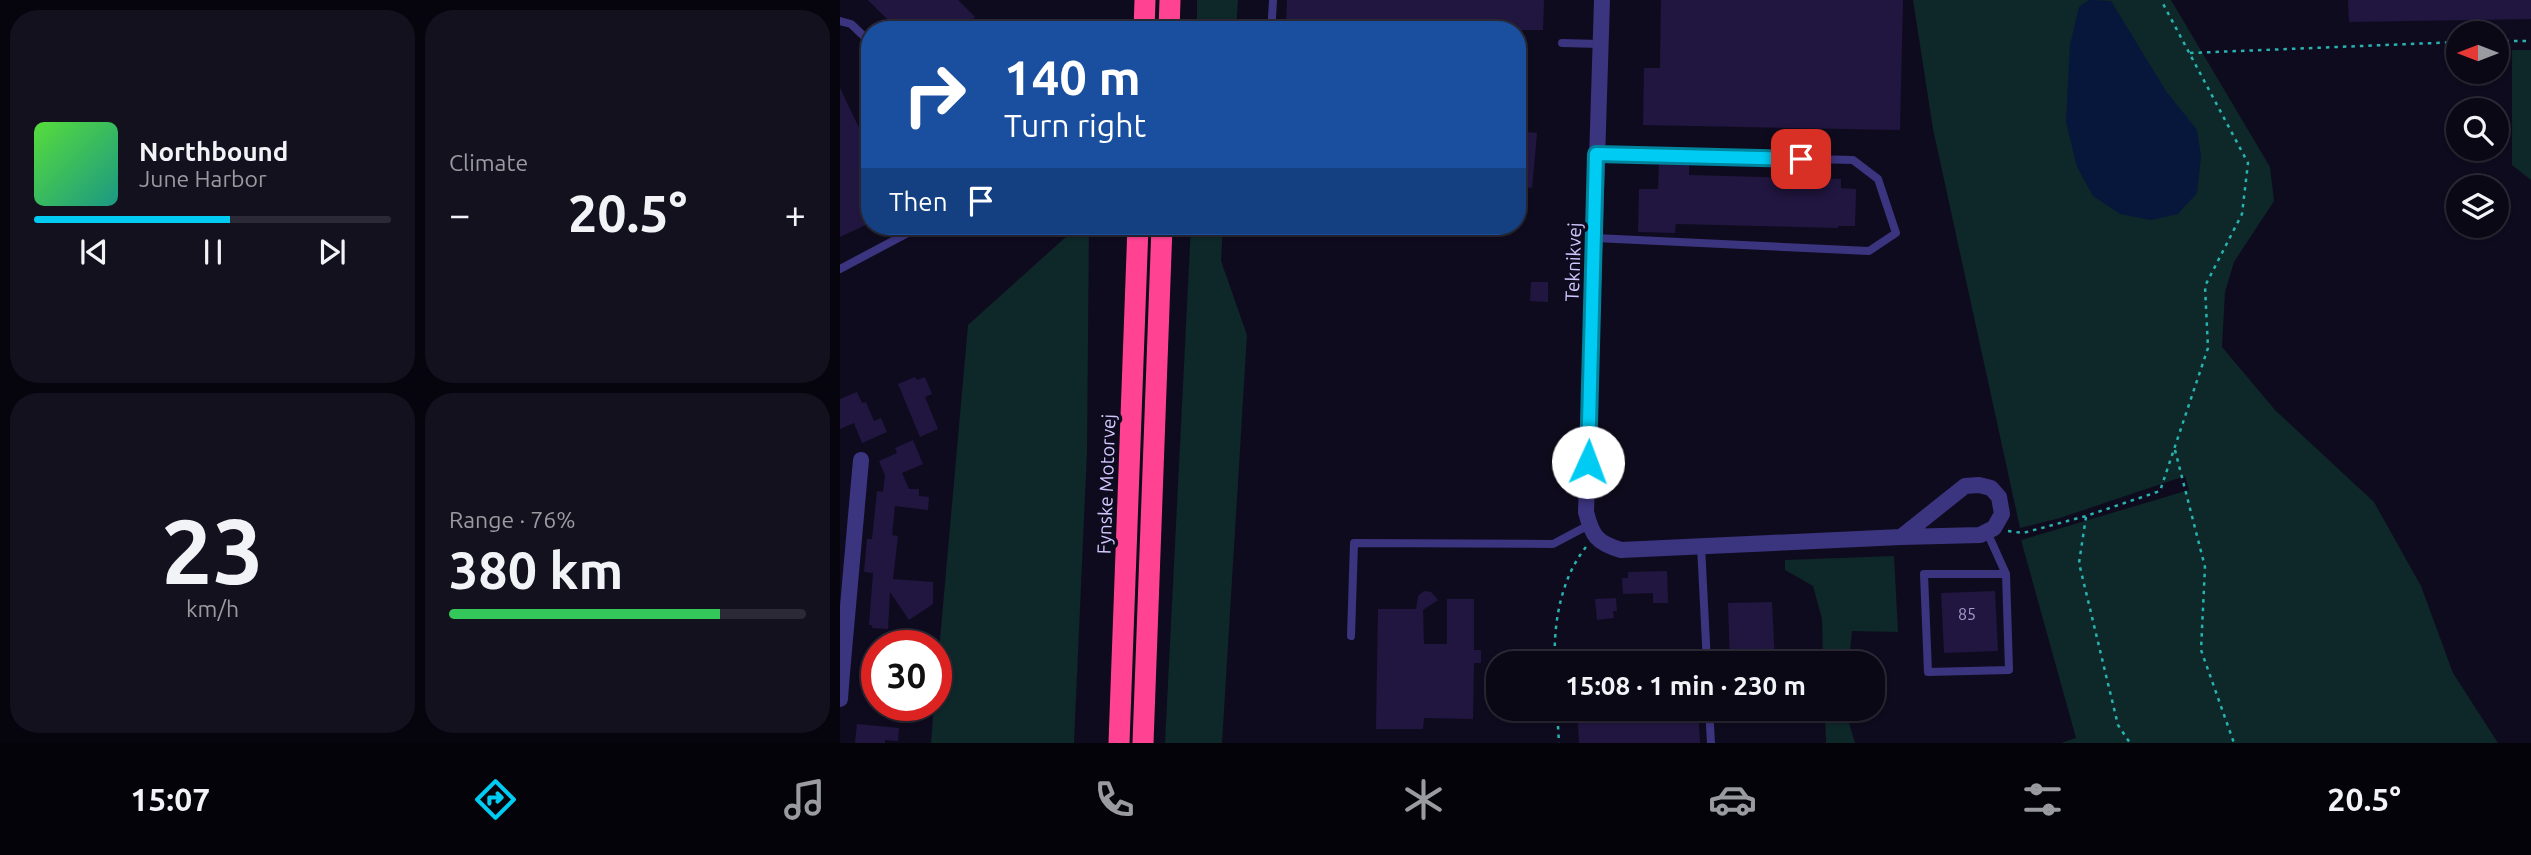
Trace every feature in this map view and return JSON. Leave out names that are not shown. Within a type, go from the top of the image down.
[{"type":"highway","points":[[1144,21],[1145,0]]},
{"type":"highway","points":[[1169,21],[1170,0]]},
{"type":"highway","name":"Fynske Motorvej","points":[[1119,743],[1138,235]]},
{"type":"highway","points":[[1143,743],[1162,235]]},
{"type":"street","name":"Teknikvej","points":[[1592,531],[1586,512],[1602,0]]},
{"type":"street","points":[[840,699],[861,460]]},
{"type":"street","points":[[1592,531],[1609,547],[1621,550],[1980,536],[1991,530],[2002,514],[1999,497],[1990,488],[1979,485],[1965,486],[1901,537]]},
{"type":"lane","points":[[1272,18],[1273,0]]},
{"type":"lane","points":[[840,21],[851,23],[861,33]]},
{"type":"lane","points":[[1562,43],[1600,44]]},
{"type":"lane","points":[[1595,238],[1869,251],[1896,233],[1878,179],[1853,160],[1596,154]]},
{"type":"lane","points":[[840,269],[903,235]]},
{"type":"lane","points":[[1991,530],[2006,574],[2009,670],[1928,672],[1924,574],[2006,574]]},
{"type":"lane","points":[[1352,636],[1354,543],[1553,544],[1592,531]]},
{"type":"lane","points":[[1701,546],[1707,651]]},
{"type":"lane","points":[[1710,721],[1711,743]]},
{"type":"path","points":[[1991,530],[2023,533],[2086,516],[2160,491],[2208,348],[2205,286],[2242,214],[2248,163],[2161,0]]},
{"type":"path","points":[[2510,41],[2531,41]]},
{"type":"path","points":[[2190,53],[2446,43]]},
{"type":"path","points":[[2175,450],[2205,567],[2201,650],[2234,743]]},
{"type":"path","points":[[2086,516],[2079,563],[2118,725],[2130,743]]},
{"type":"path","points":[[1555,651],[1556,624],[1567,579],[1592,531]]},
{"type":"path","points":[[1558,721],[1559,743]]},
{"type":"green space","points":[[1197,0],[1238,0],[1237,21],[1197,21]]},
{"type":"green space","points":[[1913,0],[2171,0],[2270,167],[2274,201],[2234,262],[2225,292],[2222,347],[2275,410],[2374,502],[2421,586],[2453,673],[2498,743],[2061,743],[2076,738],[2021,540],[2189,490],[2185,476],[2060,518],[2020,528],[1933,129]]},
{"type":"green space","points":[[2512,50],[2531,50],[2531,180],[2512,165]]},
{"type":"green space","points":[[1068,235],[1089,235],[1087,451],[1074,743],[931,743],[933,721],[952,721],[952,630],[941,630],[968,325]]},
{"type":"green space","points":[[1191,235],[1222,235],[1221,261],[1247,335],[1222,743],[1165,743]]},
{"type":"green space","points":[[1894,556],[1898,632],[1852,631],[1850,651],[1823,651],[1822,619],[1813,586],[1785,570],[1785,560]]},
{"type":"green space","points":[[1825,721],[1849,721],[1855,743],[1826,743]]},
{"type":"water","points":[[2089,0],[2111,1],[2166,91],[2197,130],[2201,156],[2197,193],[2178,214],[2151,220],[2120,214],[2093,196],[2077,167],[2066,122],[2070,45],[2079,7]]},
{"type":"building","points":[[868,0],[958,0],[975,17],[971,21],[889,21]]},
{"type":"building","points":[[1287,0],[1544,0],[1543,30],[1526,30],[1526,21],[1286,21]]},
{"type":"building","points":[[1661,0],[1903,0],[1900,130],[1643,125],[1644,68],[1660,68]]},
{"type":"building","points":[[2348,0],[2531,0],[2531,19],[2349,22]]},
{"type":"building","points":[[840,88],[861,132],[861,227],[840,237]]},
{"type":"building","points":[[1526,132],[1537,133],[1532,188],[1526,187]]},
{"type":"building","points":[[1659,164],[1689,165],[1689,175],[1841,179],[1841,188],[1856,189],[1855,226],[1838,228],[1676,224],[1675,233],[1638,232],[1639,189],[1658,189]]},
{"type":"building","points":[[1531,282],[1548,282],[1548,302],[1530,301]]},
{"type":"building","points":[[915,377],[917,380],[925,377],[932,394],[925,397],[938,429],[920,437],[898,384]]},
{"type":"building","points":[[857,392],[862,403],[866,402],[874,421],[881,418],[887,432],[862,443],[854,423],[840,429],[840,399]]},
{"type":"building","points":[[913,440],[923,464],[902,473],[909,489],[919,489],[919,496],[929,497],[928,510],[895,506],[892,535],[898,536],[893,579],[933,582],[933,604],[909,620],[890,592],[888,629],[872,628],[872,625],[869,625],[873,573],[864,572],[867,539],[872,539],[877,491],[883,492],[885,475],[879,461],[897,453],[895,448]]},
{"type":"building","points":[[1667,571],[1668,603],[1653,603],[1653,593],[1623,594],[1622,578],[1628,578],[1628,572]]},
{"type":"building","points":[[1424,591],[1431,592],[1438,600],[1423,610],[1424,644],[1447,644],[1447,599],[1474,599],[1474,650],[1481,650],[1481,663],[1474,663],[1473,719],[1424,718],[1423,729],[1376,729],[1378,609],[1416,609],[1418,596]]},
{"type":"building","points":[[1995,591],[1998,651],[1944,653],[1941,593]]},
{"type":"building","points":[[1616,598],[1617,611],[1613,611],[1614,618],[1597,620],[1595,599]]},
{"type":"building","points":[[1772,602],[1774,651],[1730,651],[1728,603]]},
{"type":"building","points":[[1578,721],[1699,721],[1700,743],[1579,743]]},
{"type":"building","points":[[857,724],[899,728],[898,741],[855,743]]},
{"type":"route","points":[[1588,462],[1596,154],[1801,159]]}]
